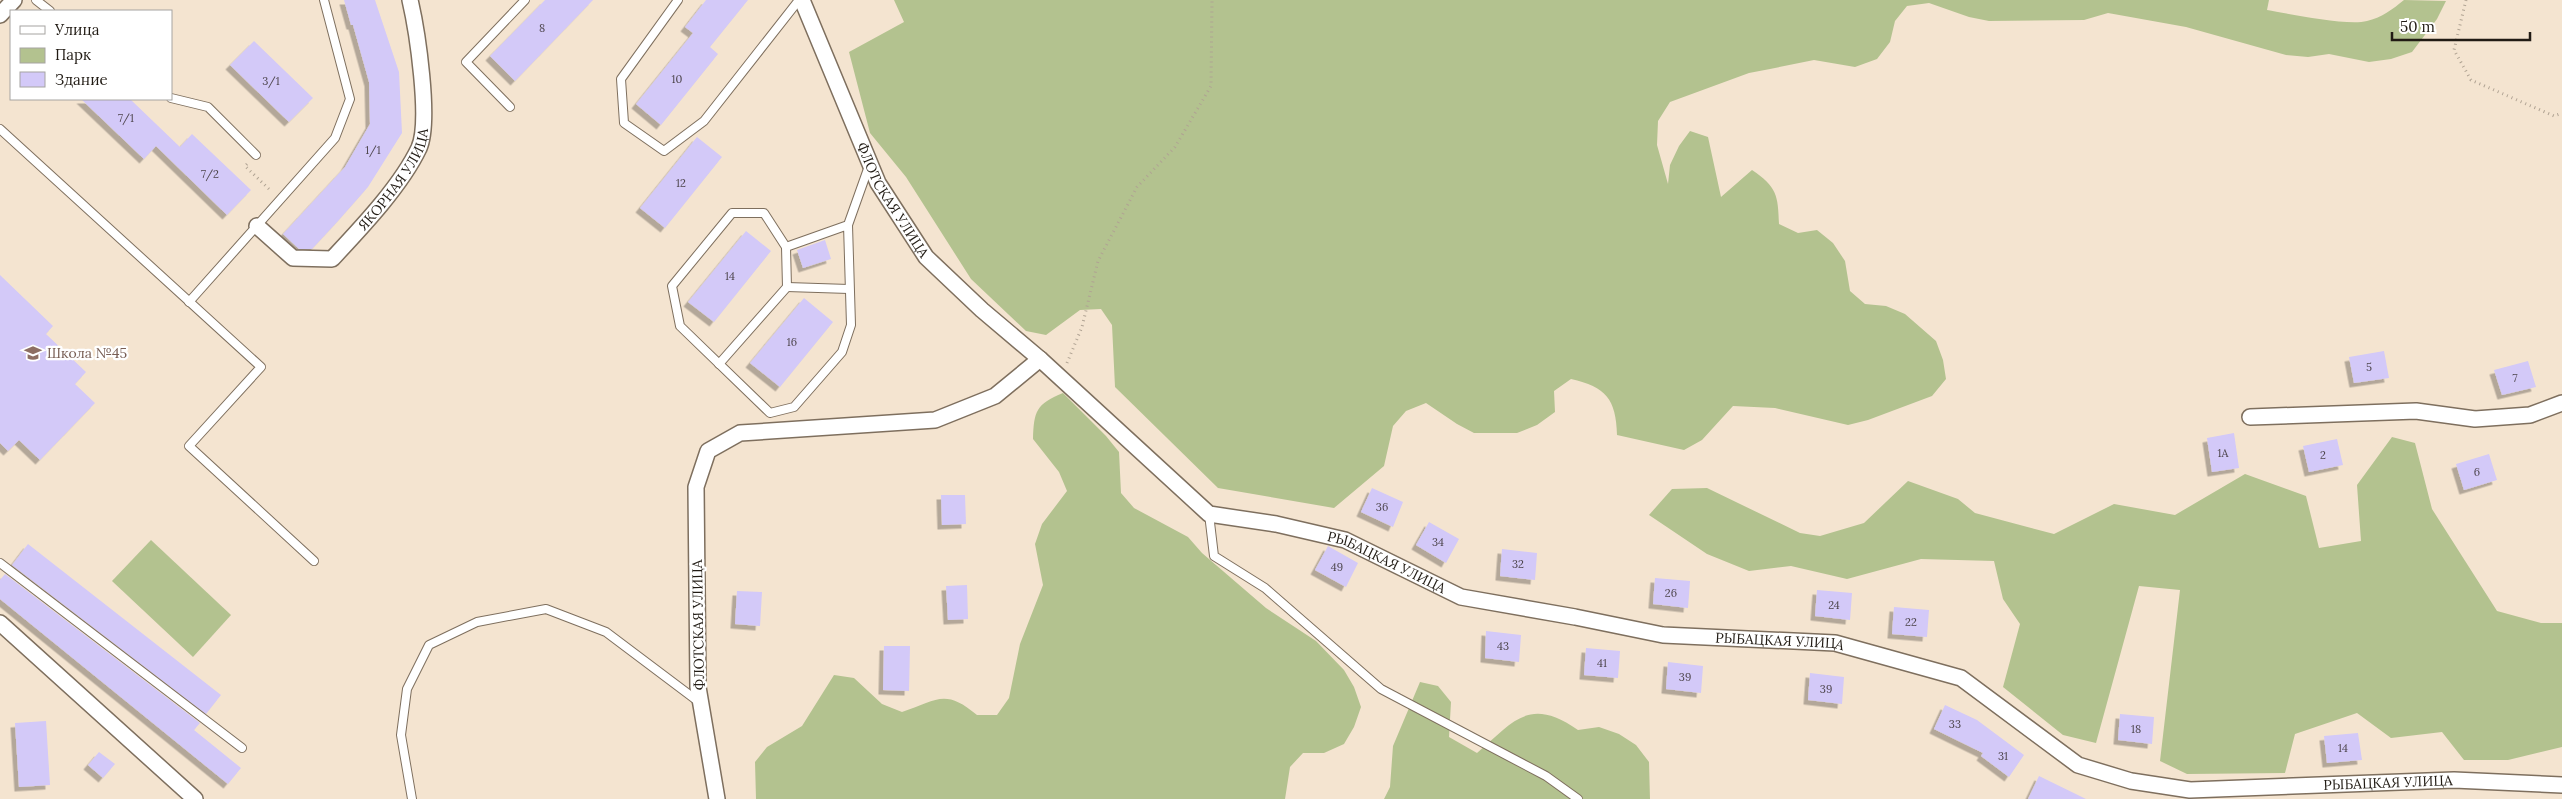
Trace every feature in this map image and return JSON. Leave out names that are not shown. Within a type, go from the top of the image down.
[{"type":"street","points":[[0,15],[14,0]]},
{"type":"street","name":"ЯКОРНАЯ УЛИЦА","points":[[258,226],[293,258],[332,259],[383,200],[405,170],[420,146],[422,125],[421,66],[416,25],[410,0]]},
{"type":"street","name":"ФЛОТСКАЯ УЛИЦА","points":[[718,799],[698,687],[696,487],[708,451],[740,433],[935,420],[995,396],[1040,359],[982,310],[926,256],[903,224],[870,165],[800,0]]},
{"type":"street","points":[[1040,359],[1209,514]]},
{"type":"street","points":[[2250,417],[2416,411],[2475,419],[2530,415],[2562,403]]},
{"type":"street","name":"РЫБАЦКАЯ УЛИЦА","points":[[1209,514],[1276,524],[1345,540],[1461,597],[1663,635],[1835,643],[1961,678],[2078,765],[2132,781],[2190,790],[2454,780],[2562,785]]},
{"type":"street","points":[[0,624],[196,799]]},
{"type":"lane","points":[[36,0],[49,10]]},
{"type":"lane","points":[[189,302],[335,138],[350,99],[324,0]]},
{"type":"lane","points":[[510,107],[466,62],[524,0]]},
{"type":"lane","points":[[678,0],[620,78],[624,123],[664,151],[704,121],[800,0]]},
{"type":"lane","points":[[172,98],[208,107],[256,155]]},
{"type":"lane","points":[[0,129],[261,367],[189,446],[314,561]]},
{"type":"lane","points":[[719,364],[787,287],[786,247],[764,212],[732,213],[672,286],[680,326],[719,364],[770,412],[794,407],[842,352],[851,325],[848,225],[870,165]]},
{"type":"lane","points":[[786,247],[848,225]]},
{"type":"lane","points":[[787,287],[849,289]]},
{"type":"lane","points":[[1209,514],[1214,556],[1265,588],[1381,689],[1546,776],[1578,799]]},
{"type":"lane","points":[[0,563],[242,748]]},
{"type":"lane","points":[[412,799],[401,735],[407,689],[429,645],[477,622],[546,609],[606,632],[701,704]]},
{"type":"path","points":[[1061,378],[1082,327],[1098,261],[1137,187],[1175,147],[1211,86],[1212,0]]},
{"type":"path","points":[[2466,0],[2454,50],[2471,80],[2554,116],[2562,113]]},
{"type":"green space","points":[[894,0],[2269,0],[2267,10],[2346,22],[2372,20],[2391,10],[2404,0],[2446,1],[2437,19],[2412,52],[2391,59],[2369,62],[2329,54],[2308,57],[2286,55],[2186,27],[2108,13],[2084,20],[1989,21],[1969,17],[1929,3],[1907,6],[1895,21],[1890,42],[1877,59],[1855,67],[1814,60],[1749,73],[1670,102],[1658,121],[1657,145],[1668,184],[1670,165],[1679,146],[1690,131],[1708,137],[1721,197],[1752,170],[1760,176],[1775,192],[1779,224],[1798,233],[1817,230],[1833,243],[1845,261],[1850,291],[1865,304],[1886,306],[1905,314],[1936,341],[1943,360],[1946,379],[1932,396],[1868,420],[1848,425],[1775,408],[1733,406],[1702,440],[1684,450],[1617,435],[1614,412],[1607,396],[1593,386],[1571,379],[1554,391],[1555,412],[1537,425],[1517,433],[1474,433],[1426,403],[1406,411],[1393,426],[1384,466],[1334,508],[1218,488],[1115,387],[1112,325],[1101,309],[1080,310],[1046,335],[1026,331],[971,279],[906,177],[870,133],[849,52],[904,22]]},
{"type":"green space","points":[[1063,393],[1106,436],[1119,452],[1121,493],[1134,508],[1188,537],[1202,553],[1266,608],[1316,641],[1344,670],[1354,687],[1361,707],[1354,727],[1344,744],[1324,753],[1303,753],[1290,767],[1285,799],[756,799],[755,762],[767,747],[802,726],[834,675],[854,678],[882,704],[902,712],[933,701],[948,699],[957,701],[977,715],[997,715],[1009,698],[1020,644],[1043,585],[1035,544],[1042,524],[1067,491],[1059,472],[1033,439],[1034,422],[1038,410],[1047,401]]},
{"type":"green space","points":[[2392,437],[2415,443],[2432,509],[2497,611],[2541,623],[2562,623],[2562,747],[2508,760],[2464,760],[2442,732],[2391,738],[2357,713],[2295,734],[2285,773],[2187,774],[2160,761],[2180,590],[2139,586],[2096,743],[2063,735],[2003,687],[2020,624],[2003,599],[1994,561],[1921,559],[1847,579],[1791,566],[1749,571],[1707,554],[1649,515],[1672,489],[1707,488],[1800,533],[1820,536],[1864,523],[1908,481],[1958,499],[1975,513],[2054,534],[2114,504],[2175,515],[2245,474],[2306,496],[2319,548],[2361,541],[2357,485]]},
{"type":"green space","points":[[151,540],[231,615],[193,657],[112,581]]},
{"type":"green space","points":[[1420,682],[1438,686],[1451,702],[1449,737],[1477,753],[1512,723],[1534,714],[1547,715],[1561,720],[1578,730],[1599,727],[1619,734],[1636,745],[1649,762],[1650,799],[1384,799],[1390,787],[1393,746]]},
{"type":"building","points":[[344,0],[375,0],[399,72],[402,133],[368,187],[338,221],[312,249],[299,249],[283,234],[345,167],[370,124],[369,82]]},
{"type":"building","points":[[545,0],[593,0],[515,81],[490,56]]},
{"type":"building","points":[[706,0],[748,0],[710,47],[718,54],[661,125],[636,104],[693,33],[685,27]]},
{"type":"building","points":[[254,41],[313,98],[289,122],[230,65]]},
{"type":"building","points":[[82,100],[131,100],[180,147],[192,134],[251,190],[227,215],[156,146],[144,159]]},
{"type":"building","points":[[697,137],[722,157],[665,228],[640,208]]},
{"type":"building","points":[[746,231],[771,251],[714,322],[688,302]]},
{"type":"building","points":[[825,240],[831,259],[803,268],[797,250]]},
{"type":"building","name":"Школа №45","points":[[0,275],[53,326],[46,334],[86,372],[75,384],[95,403],[40,460],[19,440],[8,451],[0,443]]},
{"type":"building","points":[[804,298],[833,322],[780,387],[750,363]]},
{"type":"building","points":[[2384,351],[2389,378],[2354,383],[2349,357]]},
{"type":"building","points":[[2528,361],[2536,387],[2502,395],[2494,370]]},
{"type":"building","points":[[2234,433],[2239,468],[2212,472],[2207,438]]},
{"type":"building","points":[[2337,439],[2343,465],[2309,472],[2303,446]]},
{"type":"building","points":[[2489,454],[2497,480],[2464,490],[2456,464]]},
{"type":"building","points":[[1372,488],[1403,502],[1393,527],[1361,512]]},
{"type":"building","points":[[941,495],[965,495],[966,524],[942,525]]},
{"type":"building","points":[[1429,522],[1459,539],[1446,563],[1416,545]]},
{"type":"building","points":[[28,544],[221,695],[206,714],[12,565]]},
{"type":"building","points":[[1328,546],[1358,563],[1346,587],[1315,570]]},
{"type":"building","points":[[1502,549],[1537,553],[1535,580],[1500,576]]},
{"type":"building","points":[[5,574],[200,723],[194,730],[241,768],[228,784],[0,599],[0,580]]},
{"type":"building","points":[[1655,578],[1690,581],[1688,608],[1653,604]]},
{"type":"building","points":[[967,585],[968,619],[948,620],[946,586]]},
{"type":"building","points":[[1817,590],[1852,593],[1850,620],[1815,616]]},
{"type":"building","points":[[737,591],[762,592],[760,626],[735,624]]},
{"type":"building","points":[[1894,607],[1929,610],[1927,637],[1892,634]]},
{"type":"building","points":[[1486,631],[1521,635],[1519,662],[1485,658]]},
{"type":"building","points":[[884,646],[910,646],[909,691],[883,690]]},
{"type":"building","points":[[1586,648],[1620,651],[1618,678],[1584,675]]},
{"type":"building","points":[[1668,662],[1703,666],[1701,693],[1666,689]]},
{"type":"building","points":[[1810,673],[1844,677],[1842,704],[1808,700]]},
{"type":"building","points":[[1945,705],[1977,720],[2024,755],[2009,777],[1981,756],[1983,753],[1934,729]]},
{"type":"building","points":[[2120,714],[2154,717],[2152,744],[2118,740]]},
{"type":"building","points":[[46,721],[50,785],[19,787],[15,723]]},
{"type":"building","points":[[2358,733],[2362,760],[2327,763],[2324,736]]},
{"type":"building","points":[[99,752],[115,764],[103,778],[88,765]]},
{"type":"building","points":[[2039,776],[2086,799],[2028,799]]},
{"type":"place","name":"Школа №45","points":[[33,353]]}]
